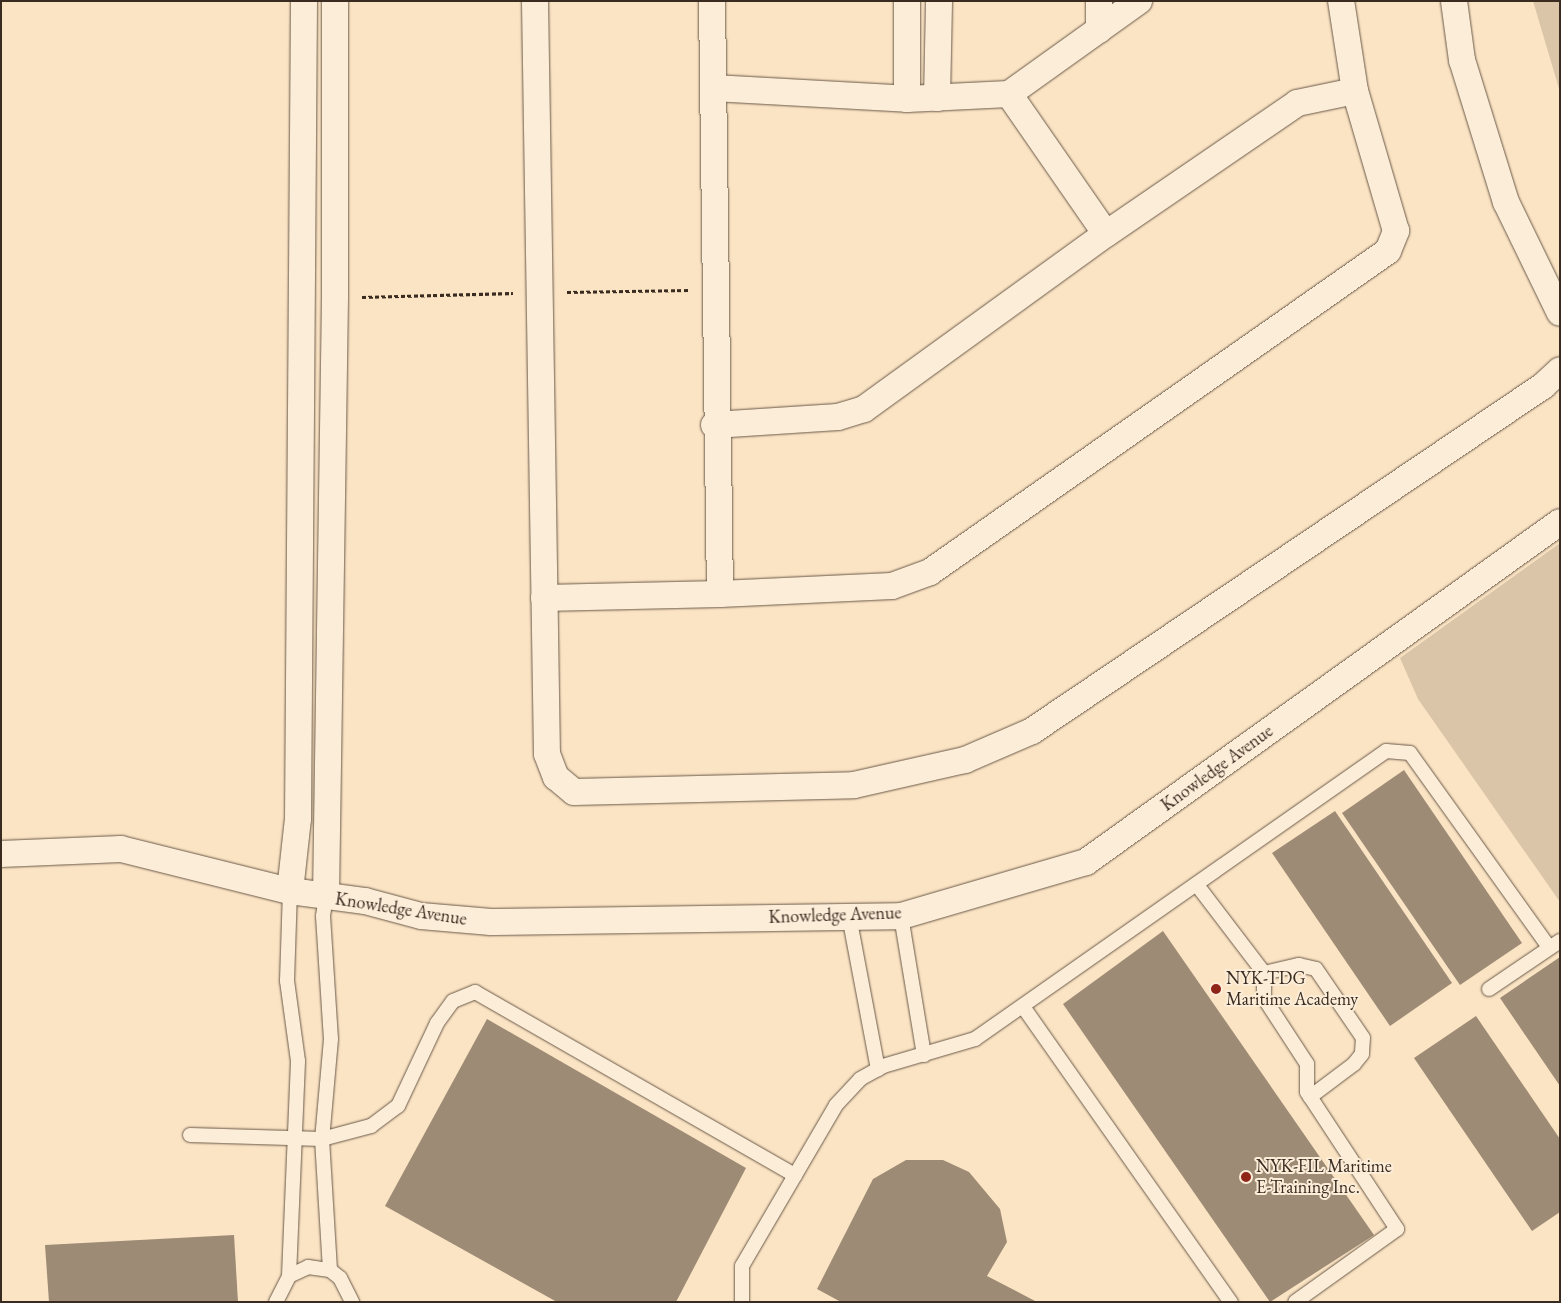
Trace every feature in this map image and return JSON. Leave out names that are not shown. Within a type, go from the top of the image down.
[{"type":"street","points":[[290,891],[298,819],[304,1]]},
{"type":"street","points":[[326,897],[335,298],[335,1]]},
{"type":"street","points":[[535,1],[538,292],[547,754],[556,778],[574,792],[854,785],[903,777],[965,760],[1032,731],[1543,386],[1560,370]]},
{"type":"street","points":[[712,1],[714,425],[720,594]]},
{"type":"street","points":[[907,1],[907,99]]},
{"type":"street","points":[[937,98],[939,1]]},
{"type":"street","points":[[1099,1],[1099,30]]},
{"type":"street","points":[[713,88],[907,99],[1009,94],[1139,1]]},
{"type":"street","points":[[544,598],[720,594],[892,586],[930,572],[1388,251],[1396,231],[1355,91],[1341,1]]},
{"type":"street","points":[[1454,1],[1462,60],[1506,202],[1560,313]]},
{"type":"street","points":[[714,425],[838,417],[864,409],[1106,234],[1297,104],[1355,91]]},
{"type":"street","points":[[1009,94],[1106,234]]},
{"type":"street","name":"Knowledge Avenue","points":[[1,854],[121,849],[290,891],[365,901],[421,916],[491,922],[901,916],[1086,862],[1560,522]]},
{"type":"lane","points":[[742,1302],[742,1266],[836,1106],[860,1079],[878,1069],[975,1039],[1024,1008],[1371,760],[1397,750],[1410,753],[1554,943],[1489,990]]},
{"type":"lane","points":[[1197,885],[1264,973],[1264,998],[1307,1064],[1310,1097],[1397,1229],[1295,1302]]},
{"type":"lane","points":[[276,1302],[289,1276],[297,1137],[298,1061],[287,981],[290,891]]},
{"type":"lane","points":[[326,897],[323,916],[331,1039],[322,1139],[330,1270]]},
{"type":"lane","points":[[849,916],[878,1069]]},
{"type":"lane","points":[[901,916],[924,1055]]},
{"type":"lane","points":[[1264,973],[1300,965],[1316,969],[1363,1038],[1362,1054],[1354,1064],[1310,1097]]},
{"type":"lane","points":[[190,1135],[322,1139],[371,1126],[398,1106],[437,1023],[453,1002],[475,992],[794,1175]]},
{"type":"lane","points":[[1024,1008],[1231,1302]]},
{"type":"lane","points":[[289,1276],[308,1267],[330,1270],[348,1289],[352,1302]]},
{"type":"path","points":[[335,298],[538,292],[714,290]]},
{"type":"shaded area","points":[[1533,1],[1560,1],[1560,92]]},
{"type":"shaded area","points":[[1560,543],[1560,902],[1418,699],[1400,658]]},
{"type":"building","points":[[1404,770],[1522,943],[1460,985],[1342,813]]},
{"type":"building","points":[[1335,811],[1452,983],[1390,1026],[1272,853]]},
{"type":"building","points":[[1163,931],[1374,1235],[1270,1302],[1063,1004]]},
{"type":"building","points":[[1560,957],[1560,1086],[1500,998]]},
{"type":"building","points":[[1476,1016],[1560,1139],[1560,1212],[1532,1231],[1414,1058]]},
{"type":"building","points":[[487,1019],[746,1168],[676,1302],[557,1302],[385,1206]]},
{"type":"building","points":[[906,1160],[943,1160],[969,1172],[1000,1209],[1007,1242],[987,1276],[1037,1302],[841,1302],[817,1289],[873,1179]]},
{"type":"building","points":[[234,1235],[238,1302],[49,1302],[45,1245]]},
{"type":"place","name":"NYK-TDG Maritime Academy","points":[[1216,989]]},
{"type":"place","name":"NYK-FIL Maritime E-Training Inc.","points":[[1246,1177]]}]
